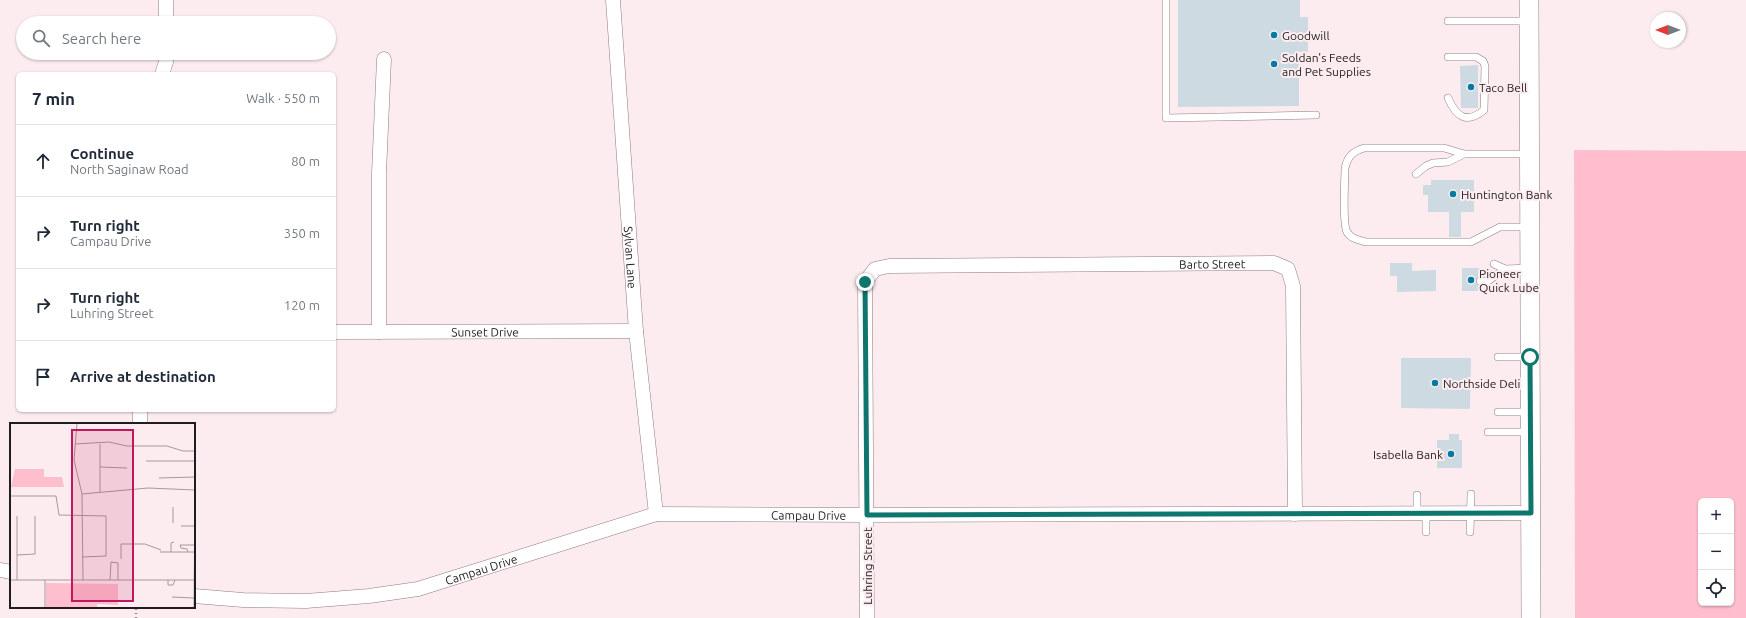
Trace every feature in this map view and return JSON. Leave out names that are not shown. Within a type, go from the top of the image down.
[{"type":"main road","points":[[1530,0],[1531,618]]},
{"type":"street","points":[[166,0],[166,16]]},
{"type":"street","name":"Sylvan Lane","points":[[613,0],[636,332],[656,514]]},
{"type":"street","points":[[379,332],[379,173],[384,59]]},
{"type":"street","points":[[163,72],[166,60]]},
{"type":"street","name":"Barto Street","points":[[890,266],[1274,263],[1288,269],[1294,286],[1295,514]]},
{"type":"street","name":"Luhring Street","points":[[867,618],[865,282],[875,268],[890,266]]},
{"type":"street","name":"Sunset Drive","points":[[336,332],[636,332]]},
{"type":"street","points":[[140,412],[140,423]]},
{"type":"street","name":"Campau Drive","points":[[195,596],[243,600],[306,601],[369,596],[418,589],[656,514],[867,515],[1531,513]]},
{"type":"street","points":[[0,570],[10,572]]},
{"type":"lane","points":[[1166,0],[1166,118],[1316,115]]},
{"type":"lane","points":[[1448,22],[1530,22]]},
{"type":"lane","points":[[1448,57],[1476,57],[1483,61],[1485,66],[1484,110],[1477,116],[1463,117],[1454,111],[1448,98]]},
{"type":"lane","points":[[1530,154],[1464,154],[1444,148],[1364,148],[1354,151],[1347,160],[1345,168],[1345,221],[1347,232],[1354,239],[1366,242],[1471,242],[1500,227],[1530,227]]},
{"type":"lane","points":[[1416,174],[1426,166],[1433,163],[1448,162],[1464,154]]},
{"type":"lane","points":[[1494,264],[1505,268],[1530,268]]},
{"type":"lane","points":[[1480,281],[1488,281],[1505,268]]},
{"type":"lane","points":[[1498,357],[1530,357]]},
{"type":"lane","points":[[1498,412],[1530,412]]},
{"type":"lane","points":[[1488,432],[1530,432]]},
{"type":"lane","points":[[1417,494],[1426,532]]},
{"type":"lane","points":[[1470,532],[1471,494]]},
{"type":"shaded area","points":[[1574,150],[1746,151],[1746,618],[1575,618]]},
{"type":"building","points":[[1178,0],[1300,0],[1300,17],[1308,17],[1308,52],[1299,52],[1299,106],[1178,107]]},
{"type":"building","name":"Taco Bell","points":[[1478,65],[1478,108],[1461,108],[1460,66]]},
{"type":"building","points":[[1431,180],[1474,180],[1474,212],[1461,212],[1461,237],[1449,237],[1449,212],[1428,212],[1428,195],[1423,195],[1423,185],[1431,185]]},
{"type":"building","points":[[1390,263],[1412,263],[1412,271],[1436,270],[1436,291],[1397,292],[1397,276],[1390,276]]},
{"type":"building","points":[[1462,268],[1480,268],[1480,276],[1477,277],[1475,281],[1476,284],[1480,286],[1480,291],[1462,291]]},
{"type":"building","points":[[1401,358],[1471,358],[1470,409],[1401,408]]},
{"type":"building","points":[[1449,434],[1459,434],[1459,440],[1462,440],[1462,468],[1437,468],[1437,440],[1449,440]]},
{"type":"place","name":"Goodwill","points":[[1274,35]]},
{"type":"place","name":"Soldan's Feeds and Pet Supplies","points":[[1274,64]]},
{"type":"place","name":"Taco Bell","points":[[1471,87]]},
{"type":"place","name":"Huntington Bank","points":[[1453,194]]},
{"type":"place","name":"Pioneer Quick Lube","points":[[1471,280]]},
{"type":"place","name":"Northside Deli","points":[[1435,383]]},
{"type":"place","name":"Isabella Bank","points":[[1451,454]]},
{"type":"route","points":[[865,282],[867,515],[1531,513],[1530,357]]}]
